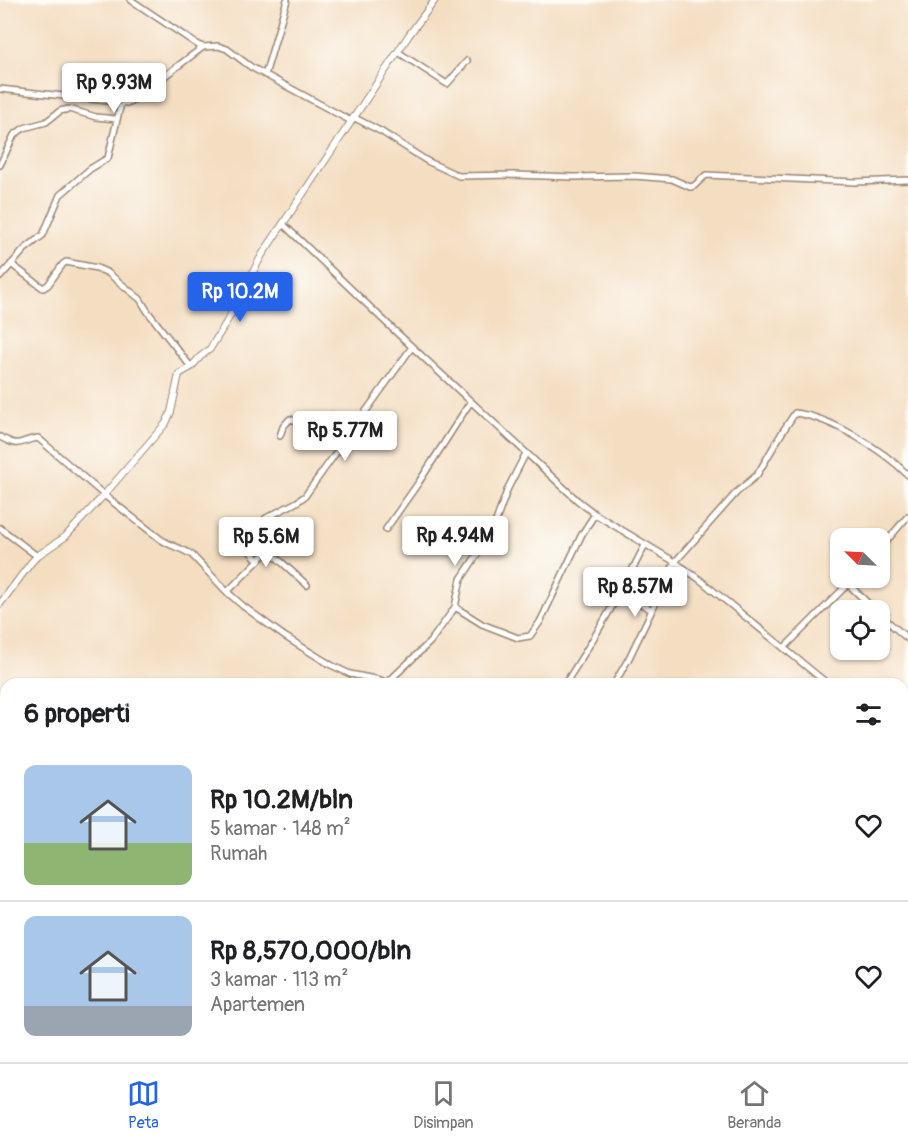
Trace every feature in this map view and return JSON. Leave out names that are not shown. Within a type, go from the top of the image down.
[{"type":"street","points":[[131,0],[192,42],[203,47],[218,46],[227,50],[251,68],[382,132],[427,161],[462,177],[634,176],[672,179],[690,187],[705,175],[855,182],[908,180]]},
{"type":"street","points":[[265,75],[287,0]]},
{"type":"street","points":[[0,604],[37,556],[65,537],[166,423],[179,374],[191,367],[210,349],[262,255],[352,119],[435,0]]},
{"type":"street","points":[[0,90],[121,103],[132,101],[203,47]]},
{"type":"street","points":[[398,52],[446,84],[467,61]]},
{"type":"street","points":[[0,277],[25,249],[43,235],[60,195],[95,165],[108,159],[121,103]]},
{"type":"street","points":[[0,165],[14,135],[24,128],[46,122],[63,109],[96,117],[117,119]]},
{"type":"street","points":[[283,224],[577,500],[595,514],[675,562],[735,607],[821,678]]},
{"type":"street","points":[[11,264],[43,288],[66,262],[97,268],[108,273],[140,299],[191,367]]},
{"type":"street","points":[[258,560],[247,546],[248,539],[266,518],[305,496],[412,347]]},
{"type":"street","points":[[386,529],[471,401]]},
{"type":"street","points":[[617,678],[675,562],[737,492],[757,475],[795,413],[834,425],[873,447],[908,475]]},
{"type":"street","points":[[280,436],[283,427],[290,419],[315,432],[321,430],[332,415],[355,426]]},
{"type":"street","points":[[0,437],[13,444],[38,438],[104,495],[165,543],[188,552],[243,606],[331,665],[366,678]]},
{"type":"street","points":[[393,678],[430,642],[455,607],[461,579],[492,532],[508,488],[526,453]]},
{"type":"street","points":[[455,607],[482,624],[518,638],[530,636],[540,622],[582,534],[595,514]]},
{"type":"street","points":[[890,537],[908,516]]},
{"type":"street","points":[[0,528],[37,556]]},
{"type":"street","points":[[569,678],[621,593],[645,545]]},
{"type":"street","points":[[227,592],[265,553],[269,553],[307,585]]},
{"type":"street","points":[[784,648],[844,588]]},
{"type":"street","points":[[852,588],[865,600]]},
{"type":"street","points":[[621,593],[652,610]]},
{"type":"street","points":[[890,623],[908,639]]}]
